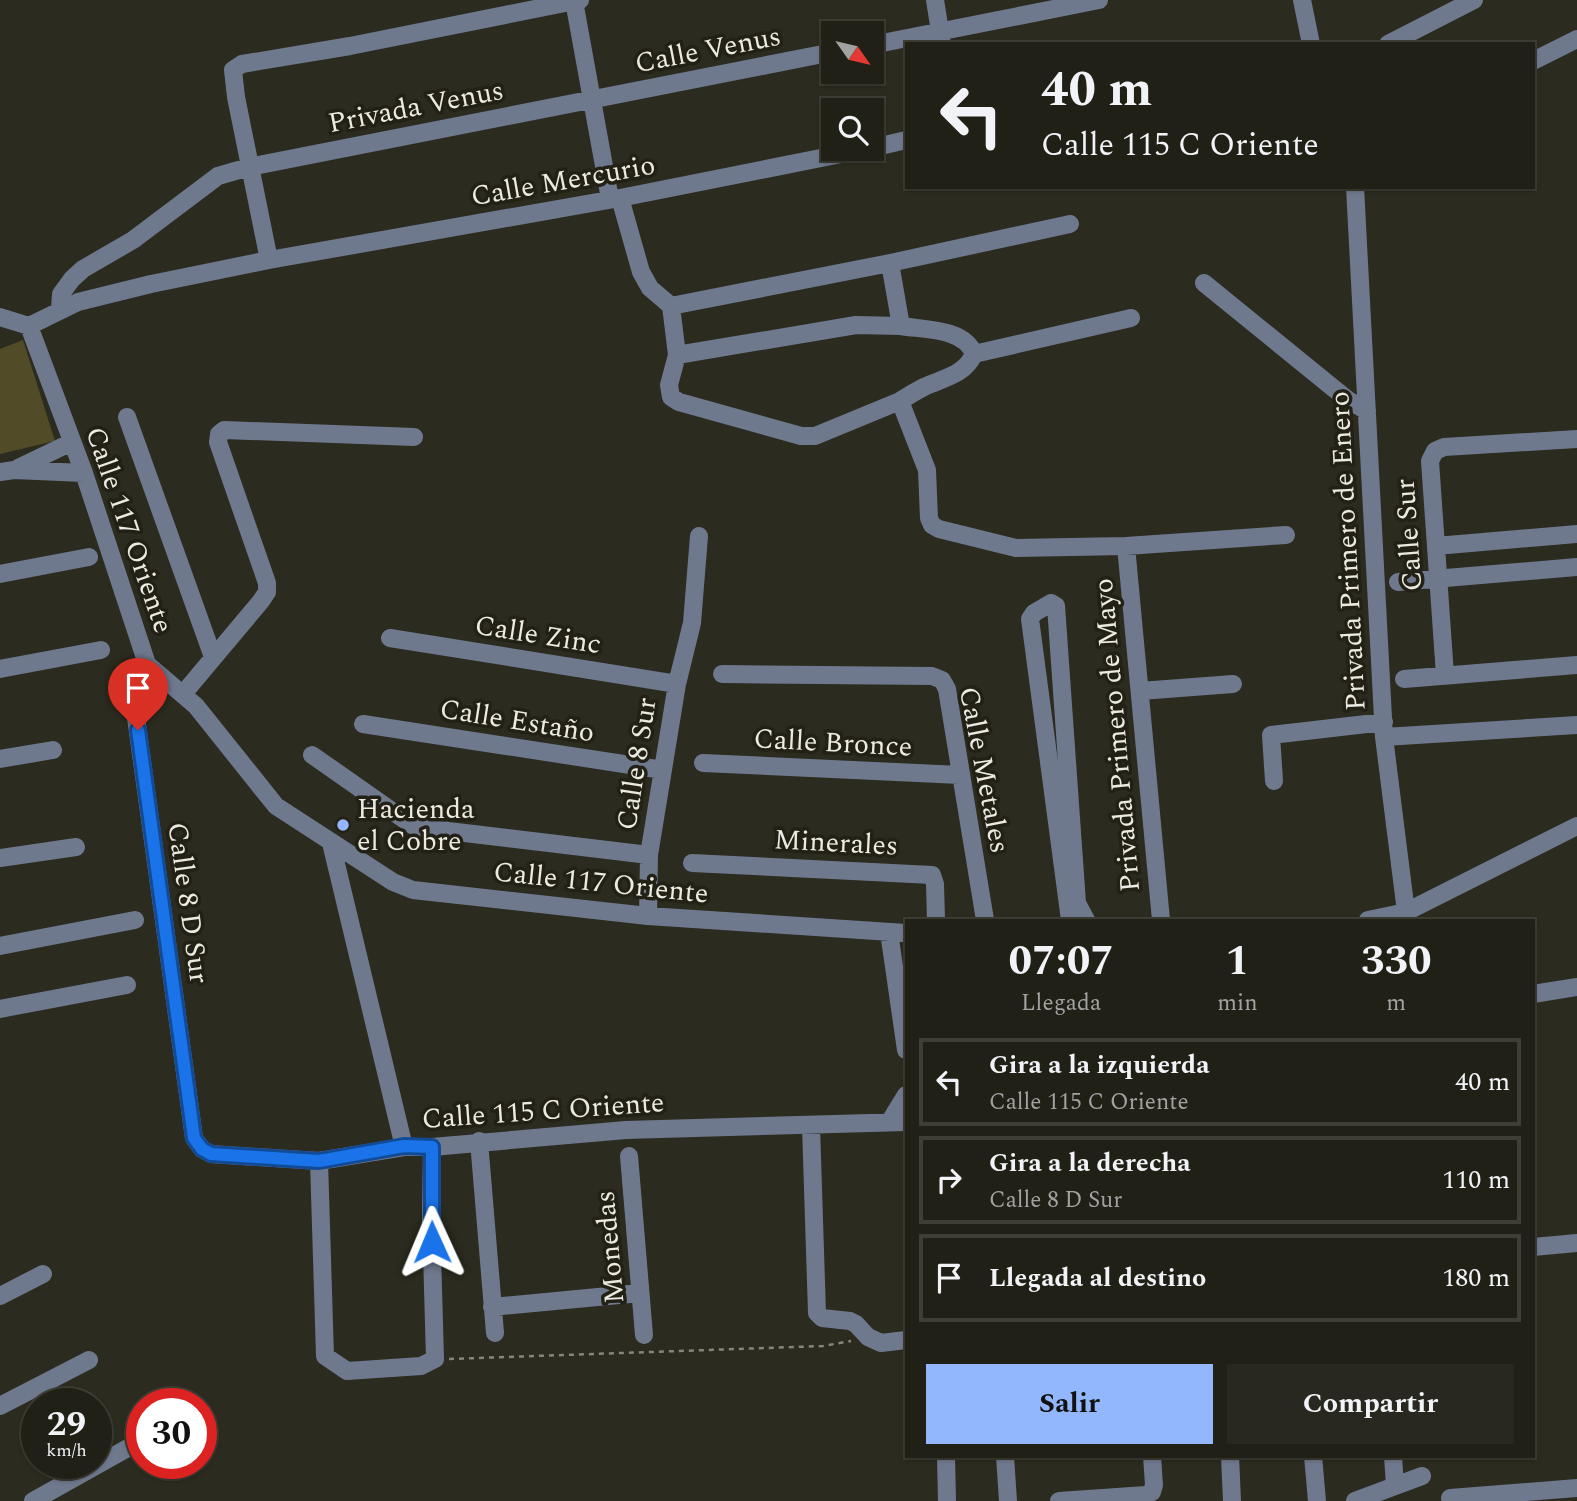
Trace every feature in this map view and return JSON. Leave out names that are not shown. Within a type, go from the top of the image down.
[{"type":"street","points":[[935,0],[940,38]]},
{"type":"street","points":[[884,44],[940,38],[1099,0]]},
{"type":"street","points":[[1302,0],[1311,42]]},
{"type":"street","points":[[1392,42],[1474,0]]},
{"type":"street","points":[[269,260],[249,167],[233,70],[242,64],[350,46],[577,1],[592,99],[615,199],[641,272],[650,288],[671,306],[677,355],[669,385],[671,397],[679,402],[801,436],[815,436],[900,401],[923,387],[960,372],[970,363],[974,354],[970,345],[961,338],[901,327],[856,325],[677,355]]},
{"type":"street","points":[[1535,60],[1577,39]]},
{"type":"street","name":"Calle Venus","points":[[592,99],[821,54]]},
{"type":"street","name":"Privada Venus","points":[[60,309],[61,294],[83,269],[132,240],[218,176],[249,167],[592,99]]},
{"type":"street","points":[[884,145],[905,140]]},
{"type":"street","name":"Calle Mercurio","points":[[29,326],[60,309],[99,296],[269,260],[615,199],[821,158]]},
{"type":"street","name":"Privada Primero de Enero","points":[[1354,189],[1384,730],[1406,912]]},
{"type":"street","points":[[671,306],[1070,224]]},
{"type":"street","points":[[890,263],[901,327]]},
{"type":"street","points":[[1203,283],[1348,400],[1367,411]]},
{"type":"street","points":[[0,317],[29,326]]},
{"type":"street","points":[[974,354],[1131,318]]},
{"type":"street","name":"Calle 117 Oriente","points":[[29,326],[84,473],[147,664],[196,706],[276,806],[393,882],[413,890],[649,916],[898,933]]},
{"type":"street","points":[[900,401],[927,470],[929,518],[932,525],[939,529],[1016,548],[1126,546],[1286,535]]},
{"type":"street","points":[[127,418],[213,657]]},
{"type":"street","points":[[183,694],[267,592],[267,583],[218,442],[219,434],[224,430],[414,437]]},
{"type":"street","name":"Calle Sur","points":[[1445,676],[1430,461],[1435,451],[1444,447],[1577,439]]},
{"type":"street","points":[[7,471],[72,442]]},
{"type":"street","points":[[7,471],[84,473]]},
{"type":"street","points":[[1436,546],[1577,534]]},
{"type":"street","name":"Calle 8 Sur","points":[[649,916],[649,855],[677,684],[692,623],[699,536]]},
{"type":"street","name":"Privada Primero de Mayo","points":[[1126,546],[1161,919]]},
{"type":"street","points":[[0,574],[89,556]]},
{"type":"street","points":[[1398,582],[1577,567]]},
{"type":"street","points":[[1070,919],[1064,825],[1064,724],[1056,606],[1051,603],[1034,613],[1030,619],[1044,726],[1064,825],[1077,903],[1085,919]]},
{"type":"street","name":"Calle Zinc","points":[[390,638],[677,684]]},
{"type":"street","points":[[0,669],[101,650]]},
{"type":"street","name":"Calle 8 D Sur","points":[[147,664],[134,703],[194,1138],[202,1149]]},
{"type":"street","points":[[1404,679],[1577,666]]},
{"type":"street","name":"Calle Metales","points":[[722,674],[932,676],[942,680],[947,689],[985,919]]},
{"type":"street","points":[[1140,691],[1233,684]]},
{"type":"street","name":"Calle Estaño","points":[[363,724],[663,770]]},
{"type":"street","points":[[1044,726],[1064,724]]},
{"type":"street","points":[[1273,781],[1271,735],[1577,725]]},
{"type":"street","points":[[0,759],[53,750]]},
{"type":"street","points":[[312,755],[412,825],[649,855]]},
{"type":"street","name":"Calle Bronce","points":[[704,763],[960,775]]},
{"type":"street","points":[[1373,919],[1406,912],[1577,826]]},
{"type":"street","points":[[331,843],[404,1146]]},
{"type":"street","points":[[0,858],[76,847]]},
{"type":"street","name":"Minerales","points":[[692,863],[932,875],[935,884],[936,919]]},
{"type":"street","points":[[0,946],[135,920]]},
{"type":"street","points":[[898,933],[905,1035]]},
{"type":"street","points":[[0,1009],[127,985]]},
{"type":"street","points":[[1535,993],[1577,987]]},
{"type":"street","points":[[898,1121],[905,1098]]},
{"type":"street","name":"Calle 115 C Oriente","points":[[202,1149],[211,1154],[319,1161],[404,1146],[432,1147],[626,1130],[811,1126],[898,1121]]},
{"type":"street","points":[[811,1126],[817,1313],[822,1318],[850,1321],[868,1337],[881,1343],[905,1340]]},
{"type":"street","points":[[479,1141],[495,1333]]},
{"type":"street","points":[[319,1161],[325,1356],[346,1371],[421,1366],[435,1359],[432,1147]]},
{"type":"street","name":"Monedas","points":[[629,1156],[644,1335]]},
{"type":"street","points":[[1535,1247],[1577,1243]]},
{"type":"street","points":[[0,1296],[43,1274]]},
{"type":"street","points":[[492,1307],[640,1293]]},
{"type":"street","points":[[0,1406],[89,1360]]},
{"type":"street","points":[[33,1501],[126,1449]]},
{"type":"street","points":[[946,1458],[947,1501]]},
{"type":"street","points":[[1005,1458],[1008,1501]]},
{"type":"street","points":[[1059,1501],[1146,1495],[1152,1492],[1154,1485],[1152,1458]]},
{"type":"street","points":[[1230,1458],[1232,1501]]},
{"type":"street","points":[[1313,1458],[1317,1501]]},
{"type":"street","points":[[1393,1458],[1395,1486]]},
{"type":"street","points":[[1355,1501],[1422,1476]]},
{"type":"street","points":[[1450,1498],[1577,1488]]},
{"type":"path","points":[[435,1359],[823,1346],[868,1337]]},
{"type":"shaded area","points":[[23,340],[55,441],[0,454],[0,349]]},
{"type":"place","name":"Hacienda el Cobre","points":[[343,825]]},
{"type":"route","points":[[138,730],[194,1138],[202,1149],[211,1154],[319,1161],[404,1146],[432,1147],[432,1242]]}]
